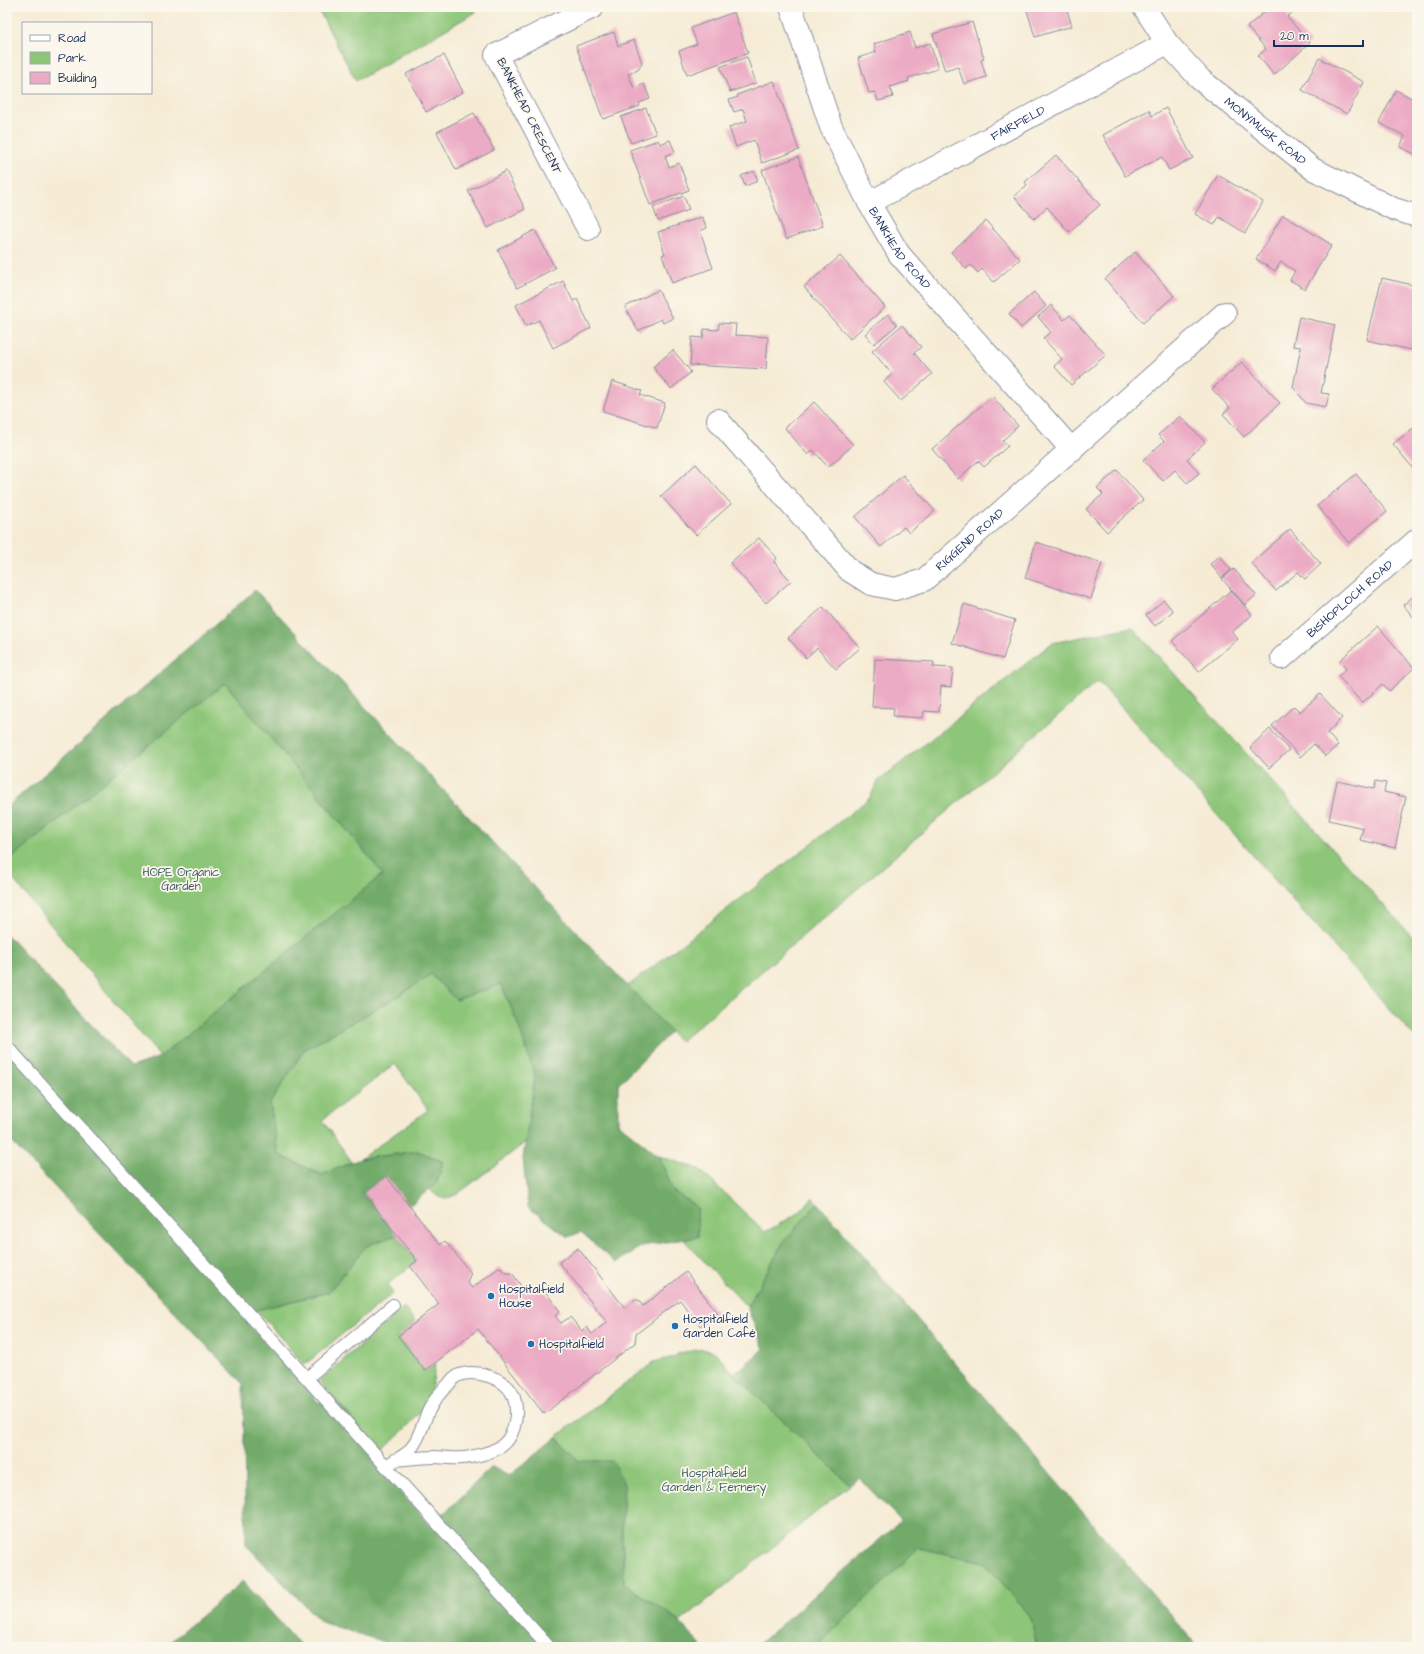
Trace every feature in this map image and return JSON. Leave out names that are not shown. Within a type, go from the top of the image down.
[{"type":"street","name":"BANKHEAD CRESCENT","points":[[588,229],[496,55],[593,7]]},
{"type":"street","name":"BANKHEAD ROAD","points":[[791,7],[831,127],[869,203],[899,254],[1072,450]]},
{"type":"street","name":"MONYMUSK ROAD","points":[[1144,7],[1167,43],[1201,80],[1313,169],[1394,209],[1417,216]]},
{"type":"street","name":"FAIRFIELD","points":[[869,203],[1167,43]]},
{"type":"street","name":"RIGGEND ROAD","points":[[718,420],[850,571],[871,584],[894,589],[924,580],[1225,313]]},
{"type":"street","name":"BISHOPLOCH ROAD","points":[[1282,658],[1417,540]]},
{"type":"lane","points":[[7,1046],[307,1378],[390,1463],[549,1647]]},
{"type":"lane","points":[[307,1378],[393,1305]]},
{"type":"lane","points":[[472,1373],[484,1374],[508,1388],[513,1395],[516,1409],[515,1423],[511,1435],[503,1444],[468,1458],[435,1457],[390,1463],[408,1452],[420,1435],[429,1411],[441,1391],[457,1376],[472,1373]]},
{"type":"green space","points":[[317,7],[473,7],[476,12],[356,81]]},
{"type":"green space","points":[[255,590],[671,1032],[618,1085],[618,1123],[659,1156],[673,1191],[697,1207],[698,1237],[642,1246],[616,1263],[581,1232],[568,1237],[528,1207],[523,1159],[535,1075],[516,1019],[501,984],[456,1000],[431,974],[397,997],[304,1050],[270,1103],[278,1154],[322,1175],[360,1159],[418,1151],[443,1162],[437,1183],[409,1206],[364,1193],[396,1235],[366,1246],[329,1292],[257,1310],[245,1320],[319,1403],[330,1395],[381,1451],[373,1461],[431,1526],[492,1467],[509,1476],[556,1437],[579,1461],[613,1461],[624,1484],[622,1529],[624,1584],[676,1618],[702,1647],[400,1647],[321,1622],[246,1545],[243,1384],[7,1137],[7,935],[131,1067],[160,1057],[383,874],[225,683],[7,862],[7,807]]},
{"type":"green space","points":[[1132,627],[1417,942],[1417,1040],[1098,681],[680,1042],[628,986],[870,798],[877,782],[1052,643]]},
{"type":"green space","name":"HOPE Organic Garden","points":[[225,682],[383,874],[160,1057],[7,872],[7,862]]},
{"type":"green space","points":[[431,974],[456,1000],[501,984],[516,1019],[535,1075],[526,1142],[459,1193],[447,1198],[436,1195],[430,1189],[437,1183],[442,1161],[418,1151],[360,1159],[428,1110],[395,1064],[322,1120],[352,1162],[322,1175],[278,1154],[270,1103],[304,1050],[397,997]]},
{"type":"green space","points":[[659,1156],[699,1169],[765,1232],[799,1213],[813,1197],[818,1203],[784,1241],[747,1307],[684,1240],[698,1236],[697,1207],[673,1191]]},
{"type":"green space","points":[[818,1203],[1198,1647],[1037,1647],[1031,1618],[985,1562],[919,1548],[816,1647],[755,1647],[901,1521],[859,1478],[850,1485],[734,1374],[764,1349],[747,1307],[784,1241]]},
{"type":"green space","points":[[396,1235],[417,1261],[387,1285],[393,1293],[304,1365],[257,1310],[329,1292],[366,1246]]},
{"type":"green space","points":[[404,1307],[415,1322],[398,1337],[425,1370],[435,1363],[433,1379],[430,1392],[419,1413],[381,1451],[319,1381]]},
{"type":"green space","name":"Hospitalfield Garden & Fernery","points":[[702,1349],[715,1352],[734,1374],[850,1485],[680,1622],[624,1584],[622,1529],[624,1484],[579,1461],[556,1437],[654,1362],[674,1357],[679,1353]]},
{"type":"green space","points":[[919,1548],[985,1562],[1031,1618],[1037,1647],[816,1647]]},
{"type":"green space","points":[[243,1581],[301,1646],[164,1647]]},
{"type":"building","points":[[1026,7],[1066,7],[1072,26],[1035,37]]},
{"type":"building","points":[[1270,7],[1298,7],[1287,17],[1310,43],[1274,75],[1258,56],[1266,49],[1247,27]]},
{"type":"building","points":[[734,12],[748,53],[687,75],[679,51],[697,44],[691,28]]},
{"type":"building","points":[[972,22],[984,59],[981,60],[986,77],[964,84],[958,67],[945,71],[933,34]]},
{"type":"building","points":[[614,32],[618,46],[634,40],[642,63],[638,70],[628,74],[634,88],[644,84],[650,99],[639,103],[640,106],[603,119],[576,46]]},
{"type":"building","points":[[910,32],[915,48],[930,43],[938,69],[908,78],[909,81],[890,87],[893,97],[878,101],[875,92],[869,93],[858,58],[876,52],[874,44]]},
{"type":"building","points":[[444,55],[463,92],[426,112],[406,74]]},
{"type":"building","points":[[747,57],[756,83],[730,92],[720,67]]},
{"type":"building","points":[[1319,58],[1364,82],[1347,114],[1302,90]]},
{"type":"building","points":[[774,81],[799,150],[762,163],[754,140],[736,147],[729,127],[747,121],[743,109],[734,112],[729,100],[738,97],[737,95]]},
{"type":"building","points":[[1396,90],[1417,101],[1417,155],[1400,147],[1405,136],[1379,123]]},
{"type":"building","points":[[646,108],[656,134],[631,143],[621,117]]},
{"type":"building","points":[[1166,108],[1193,158],[1169,170],[1162,157],[1125,176],[1103,135],[1149,110],[1152,116]]},
{"type":"building","points":[[474,113],[494,150],[456,170],[437,132]]},
{"type":"building","points":[[658,140],[660,144],[670,140],[675,152],[665,156],[669,167],[679,163],[689,190],[650,205],[630,150]]},
{"type":"building","points":[[1056,155],[1100,205],[1069,232],[1047,207],[1034,219],[1014,196],[1027,185],[1025,182]]},
{"type":"building","points":[[798,157],[823,226],[786,239],[762,170]]},
{"type":"building","points":[[506,171],[525,209],[488,228],[468,191]]},
{"type":"building","points":[[754,171],[758,181],[745,186],[741,176]]},
{"type":"building","points":[[1218,175],[1263,202],[1245,233],[1219,217],[1214,225],[1195,214]]},
{"type":"building","points":[[684,196],[689,210],[658,221],[653,207]]},
{"type":"building","points":[[1283,215],[1332,245],[1305,289],[1290,280],[1295,271],[1281,262],[1275,271],[1256,259]]},
{"type":"building","points":[[702,217],[707,228],[700,231],[713,268],[672,283],[662,255],[665,254],[658,232]]},
{"type":"building","points":[[986,221],[1020,259],[994,282],[982,269],[978,273],[971,265],[966,269],[951,252]]},
{"type":"building","points":[[535,230],[555,268],[517,288],[498,250]]},
{"type":"building","points":[[1135,252],[1174,296],[1143,323],[1105,279]]},
{"type":"building","points":[[840,256],[885,307],[850,339],[804,287]]},
{"type":"building","points":[[1382,278],[1417,286],[1417,323],[1411,350],[1367,340]]},
{"type":"building","points":[[563,281],[573,301],[577,299],[591,328],[553,348],[539,320],[526,326],[516,305]]},
{"type":"building","points":[[658,290],[673,318],[663,323],[661,319],[638,331],[625,307]]},
{"type":"building","points":[[1034,292],[1046,306],[1021,328],[1009,314]]},
{"type":"building","points":[[1051,305],[1064,320],[1070,315],[1106,355],[1071,385],[1054,366],[1062,359],[1043,338],[1051,332],[1038,317]]},
{"type":"building","points":[[888,314],[897,325],[874,344],[865,334]]},
{"type":"building","points":[[1299,317],[1335,325],[1321,393],[1329,394],[1326,407],[1306,403],[1293,387],[1301,347],[1293,346]]},
{"type":"building","points":[[719,323],[736,324],[735,335],[768,337],[766,369],[690,365],[692,337],[703,338],[704,329],[718,330]]},
{"type":"building","points":[[902,325],[921,347],[914,353],[932,374],[901,401],[884,382],[892,374],[872,351]]},
{"type":"building","points":[[673,350],[691,372],[671,389],[653,367]]},
{"type":"building","points":[[1242,362],[1280,403],[1244,437],[1223,414],[1230,408],[1212,389]]},
{"type":"building","points":[[612,381],[642,391],[640,395],[665,403],[657,428],[603,411]]},
{"type":"building","points":[[992,396],[1018,426],[1002,441],[1008,446],[984,467],[978,461],[958,479],[932,449]]},
{"type":"building","points":[[814,402],[853,445],[828,467],[813,450],[808,455],[785,428]]},
{"type":"building","points":[[1180,416],[1205,442],[1187,459],[1199,473],[1187,483],[1175,470],[1163,481],[1143,460],[1164,441],[1158,435]]},
{"type":"building","points":[[1417,425],[1417,473],[1393,444]]},
{"type":"building","points":[[696,464],[731,504],[696,535],[661,496]]},
{"type":"building","points":[[1117,470],[1143,500],[1107,532],[1086,509],[1103,494],[1097,488]]},
{"type":"building","points":[[1356,474],[1387,511],[1349,543],[1317,506]]},
{"type":"building","points":[[903,475],[935,511],[909,533],[904,527],[881,547],[855,517]]},
{"type":"building","points":[[1290,529],[1321,564],[1305,579],[1298,572],[1276,591],[1251,563]]},
{"type":"building","points":[[759,538],[777,558],[774,562],[791,581],[766,603],[730,563]]},
{"type":"building","points":[[1036,542],[1102,563],[1091,599],[1025,578]]},
{"type":"building","points":[[1219,556],[1231,570],[1222,578],[1210,564]]},
{"type":"building","points":[[1234,569],[1256,595],[1245,605],[1222,579]]},
{"type":"building","points":[[1231,590],[1252,615],[1232,632],[1238,639],[1199,672],[1172,641]]},
{"type":"building","points":[[1417,593],[1417,621],[1403,605]]},
{"type":"building","points":[[1164,600],[1173,611],[1155,626],[1146,615]]},
{"type":"building","points":[[964,604],[1015,620],[1003,659],[952,643]]},
{"type":"building","points":[[823,607],[860,648],[836,669],[817,648],[806,658],[788,638]]},
{"type":"building","points":[[1378,626],[1414,668],[1389,691],[1383,684],[1362,703],[1338,676],[1346,669],[1339,661]]},
{"type":"building","points":[[875,659],[934,662],[933,667],[953,668],[951,687],[941,686],[939,712],[924,711],[923,718],[893,716],[894,708],[872,707]]},
{"type":"building","points":[[1320,694],[1342,718],[1327,733],[1338,745],[1325,756],[1314,744],[1300,757],[1272,726],[1294,706],[1300,712]]},
{"type":"building","points":[[1270,729],[1289,750],[1269,768],[1250,747]]},
{"type":"building","points":[[1337,781],[1374,789],[1376,781],[1386,783],[1384,792],[1406,797],[1395,848],[1360,840],[1363,828],[1329,820]]},
{"type":"building","name":"Hospitalfield House","points":[[386,1176],[440,1245],[445,1241],[471,1273],[467,1282],[472,1288],[500,1267],[505,1273],[512,1273],[526,1293],[535,1287],[544,1290],[560,1311],[555,1316],[561,1323],[570,1317],[582,1331],[587,1327],[592,1334],[607,1322],[559,1262],[578,1248],[625,1308],[637,1299],[643,1306],[686,1272],[718,1313],[700,1326],[680,1300],[636,1334],[635,1343],[544,1414],[478,1329],[425,1371],[398,1336],[439,1304],[410,1266],[417,1261],[364,1193]]},
{"type":"place","name":"Hospitalfield House","points":[[491,1296]]},
{"type":"place","name":"Hospitalfield Garden Café","points":[[675,1326]]},
{"type":"place","name":"Hospitalfield","points":[[531,1344]]}]
